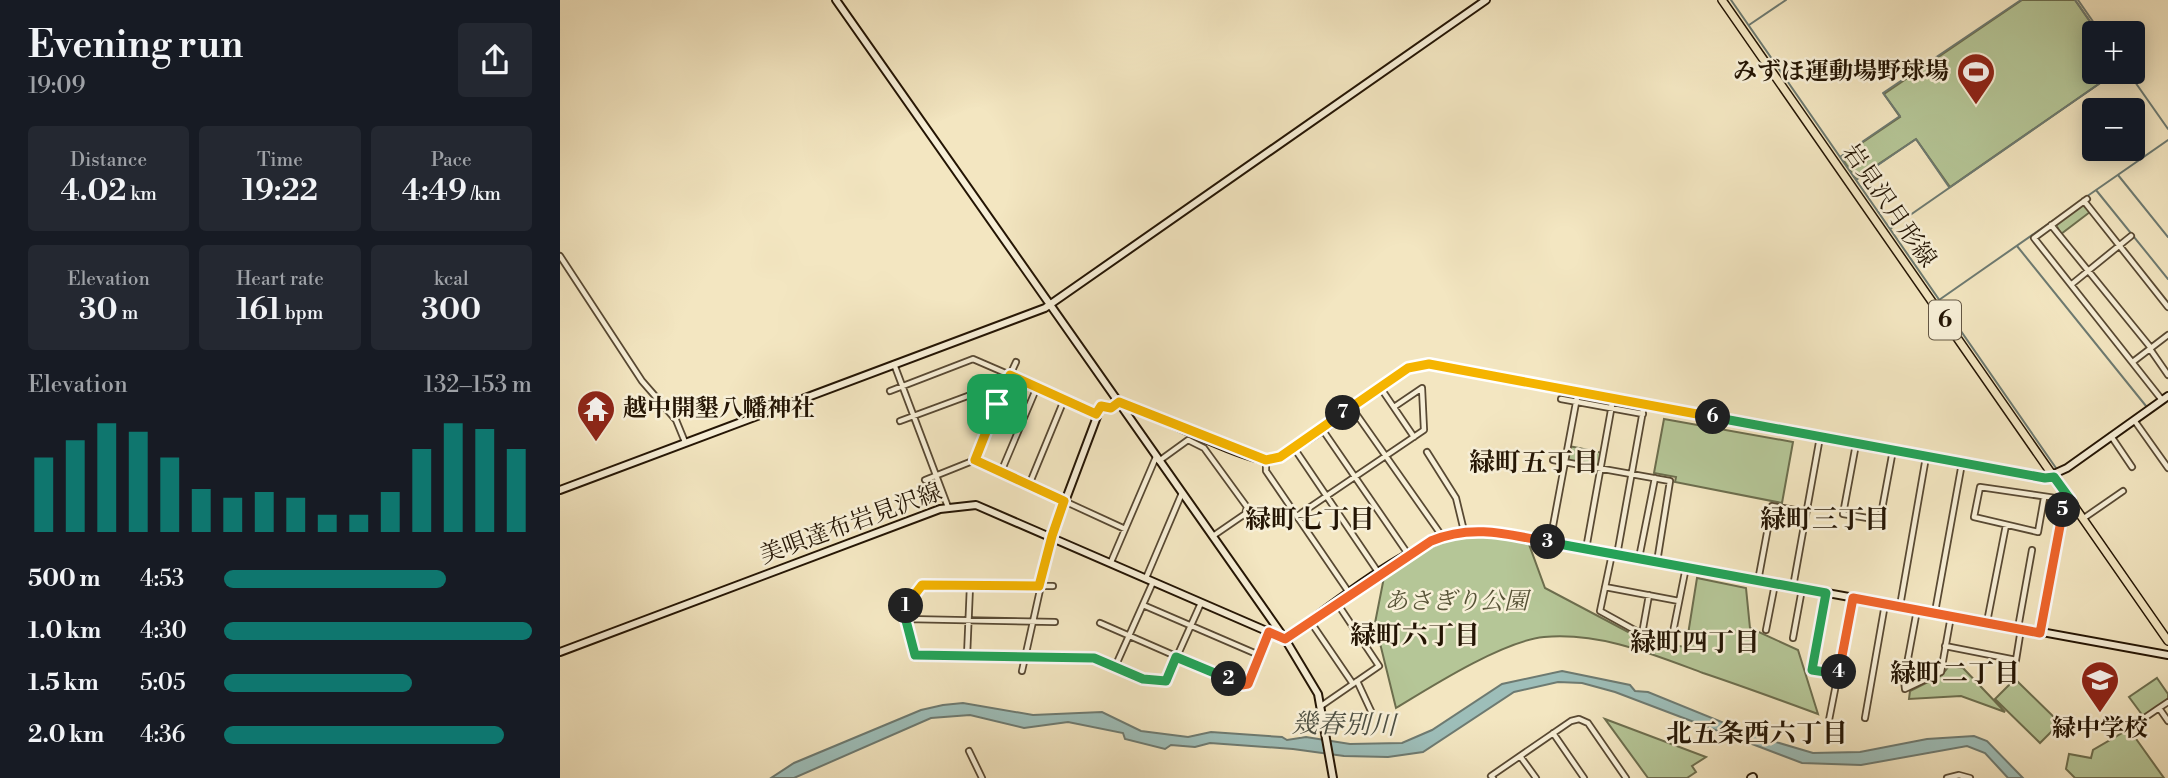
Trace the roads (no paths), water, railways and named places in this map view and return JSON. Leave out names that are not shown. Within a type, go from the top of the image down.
[{"type":"main road","name":"岩見沢月形線","points":[[1722,0],[2054,477],[2067,500],[2083,518],[2168,641]]},
{"type":"street","points":[[836,0],[1310,678],[1321,706],[1332,775]]},
{"type":"street","points":[[560,489],[1049,305],[1486,0]]},
{"type":"street","points":[[1119,402],[1266,460],[1280,457],[1294,448],[1408,368],[1429,364],[2045,478],[2054,477],[2165,400],[2034,238],[2086,200],[2168,307]]},
{"type":"street","points":[[2051,225],[2168,375]]},
{"type":"street","points":[[2072,284],[2131,236]]},
{"type":"street","points":[[560,256],[642,381],[676,420],[685,442]]},
{"type":"street","points":[[2134,361],[2168,335]]},
{"type":"street","points":[[890,391],[973,359],[1096,414]]},
{"type":"street","points":[[975,460],[1016,362]]},
{"type":"street","points":[[894,364],[948,507]]},
{"type":"street","points":[[1000,472],[1037,387]]},
{"type":"street","points":[[1380,387],[1414,437]]},
{"type":"street","points":[[1297,516],[1424,430],[1422,388],[1394,407]]},
{"type":"street","points":[[1550,542],[1578,392]]},
{"type":"street","points":[[900,421],[973,394],[997,404]]},
{"type":"street","points":[[1561,399],[1643,414]]},
{"type":"street","points":[[1586,549],[1613,399]]},
{"type":"street","points":[[1028,485],[1064,400]]},
{"type":"street","points":[[1022,671],[1039,586],[1064,501],[1096,414],[1101,406],[1111,408],[1119,402]]},
{"type":"street","points":[[1644,405],[1615,554],[1600,611],[1643,634],[1671,642],[1686,567]]},
{"type":"street","points":[[1351,407],[1442,536]]},
{"type":"street","points":[[2134,420],[2168,468]]},
{"type":"street","points":[[1322,428],[1408,554]]},
{"type":"street","points":[[2111,435],[2132,467]]},
{"type":"street","points":[[1793,587],[1820,437]]},
{"type":"street","points":[[1111,562],[1158,459],[1188,440],[1204,448],[1247,507],[1245,514],[1212,536]]},
{"type":"street","points":[[1856,444],[1843,514],[1880,520],[1893,450]]},
{"type":"street","points":[[1294,448],[1379,574]]},
{"type":"street","points":[[1427,452],[1456,498],[1464,531]]},
{"type":"street","points":[[1900,607],[1926,457]]},
{"type":"street","points":[[925,480],[975,460],[1125,529]]},
{"type":"street","points":[[1266,460],[1266,471],[1350,594]]},
{"type":"street","points":[[1553,460],[1670,481],[1657,562]]},
{"type":"street","points":[[1935,613],[1962,463]]},
{"type":"street","points":[[1639,558],[1655,478]]},
{"type":"street","points":[[2040,633],[2067,500],[1980,487],[1974,517],[2038,531],[2044,498]]},
{"type":"street","points":[[2083,518],[2123,491]]},
{"type":"street","points":[[1146,578],[1182,493]]},
{"type":"street","name":"美唄達布岩見沢線","points":[[560,652],[948,507],[970,505],[988,508],[1285,639]]},
{"type":"street","points":[[1758,580],[1772,506],[1806,512]]},
{"type":"street","points":[[1987,623],[2006,526]]},
{"type":"street","points":[[1285,639],[1408,554],[1442,536],[1464,531],[1489,530],[2168,655]]},
{"type":"street","points":[[1945,646],[2016,660],[2032,550]]},
{"type":"street","points":[[1115,667],[1153,581]]},
{"type":"street","points":[[1766,630],[1775,584]]},
{"type":"street","points":[[1053,586],[922,585],[903,609],[914,654],[1094,658],[1143,679],[1166,681],[1201,602]]},
{"type":"street","points":[[967,656],[970,586]]},
{"type":"street","points":[[1605,587],[1679,601]]},
{"type":"street","points":[[1793,638],[1802,589]]},
{"type":"street","points":[[1826,593],[1812,670],[1838,674]]},
{"type":"street","points":[[1643,634],[1649,595]]},
{"type":"street","points":[[1829,720],[1853,598]]},
{"type":"street","points":[[1321,706],[1379,666],[1337,603]]},
{"type":"street","points":[[1866,718],[1885,604]]},
{"type":"street","points":[[1143,605],[1259,655]]},
{"type":"street","points":[[1917,610],[1904,680],[1905,689],[1941,672],[1951,616]]},
{"type":"street","points":[[906,619],[1055,622]]},
{"type":"street","points":[[1310,621],[1355,682],[1371,711]]},
{"type":"street","points":[[1100,624],[1242,685],[1248,684],[1269,632]]},
{"type":"street","points":[[2143,719],[2168,702]]},
{"type":"street","points":[[2159,708],[2168,721]]},
{"type":"street","points":[[1493,778],[1491,776],[1575,719],[1584,720],[1626,778]]},
{"type":"street","points":[[1553,733],[1584,778]]},
{"type":"street","points":[[969,751],[982,778]]},
{"type":"street","points":[[1520,756],[1536,778]]},
{"type":"street","points":[[1947,778],[1970,778]]},
{"type":"water","points":[[1562,671],[1630,685],[1635,691],[1648,692],[1751,734],[1755,732],[1769,740],[1813,753],[1860,752],[1927,739],[1974,736],[1987,741],[2023,778],[2008,778],[1985,753],[1967,746],[1861,765],[1802,763],[1615,692],[1582,683],[1558,682],[1514,692],[1423,752],[1388,757],[1344,756],[1210,743],[1195,747],[1171,745],[1165,749],[1125,739],[1123,733],[1068,722],[1024,728],[970,715],[931,718],[794,778],[771,778],[794,763],[921,710],[963,703],[1033,715],[1102,712],[1141,731],[1188,737],[1211,732],[1282,737],[1287,740],[1306,737],[1350,744],[1402,743],[1432,730],[1502,684]]},
{"type":"waterway","points":[[1731,0],[2056,468]]},
{"type":"waterway","points":[[1749,25],[1786,0]]},
{"type":"waterway","points":[[1840,157],[1900,116],[1883,93],[2021,0]]},
{"type":"waterway","points":[[2075,0],[2090,21]]},
{"type":"waterway","points":[[2078,0],[2093,21]]},
{"type":"waterway","points":[[1890,229],[2099,84]]},
{"type":"waterway","points":[[2136,84],[2168,129]]},
{"type":"waterway","points":[[1856,180],[1916,139],[1949,187]]},
{"type":"waterway","points":[[2086,197],[2168,140]]},
{"type":"waterway","points":[[2118,175],[2168,237]]},
{"type":"waterway","points":[[2096,190],[2168,279]]},
{"type":"waterway","points":[[1939,300],[2081,201]]},
{"type":"waterway","points":[[2017,246],[2146,406]]},
{"type":"place","name":"みずほ運動場野球場","points":[[1976,106]]},
{"type":"place","name":"越中開墾八幡神社","points":[[596,443]]},
{"type":"place","name":"緑中学校","points":[[2100,714]]},
{"type":"district","name":"緑町五丁目","points":[[1534,463]]},
{"type":"district","name":"緑町七丁目","points":[[1310,520]]},
{"type":"district","name":"緑町三丁目","points":[[1825,520]]},
{"type":"district","name":"緑町六丁目","points":[[1415,636]]},
{"type":"district","name":"緑町四丁目","points":[[1695,643]]},
{"type":"district","name":"緑町二丁目","points":[[1955,674]]},
{"type":"district","name":"北五条西六丁目","points":[[1757,734]]},
{"type":"park label","name":"あさぎり公園","points":[[1456,602]]},
{"type":"water label","name":"幾春別川","points":[[1344,725]]}]
